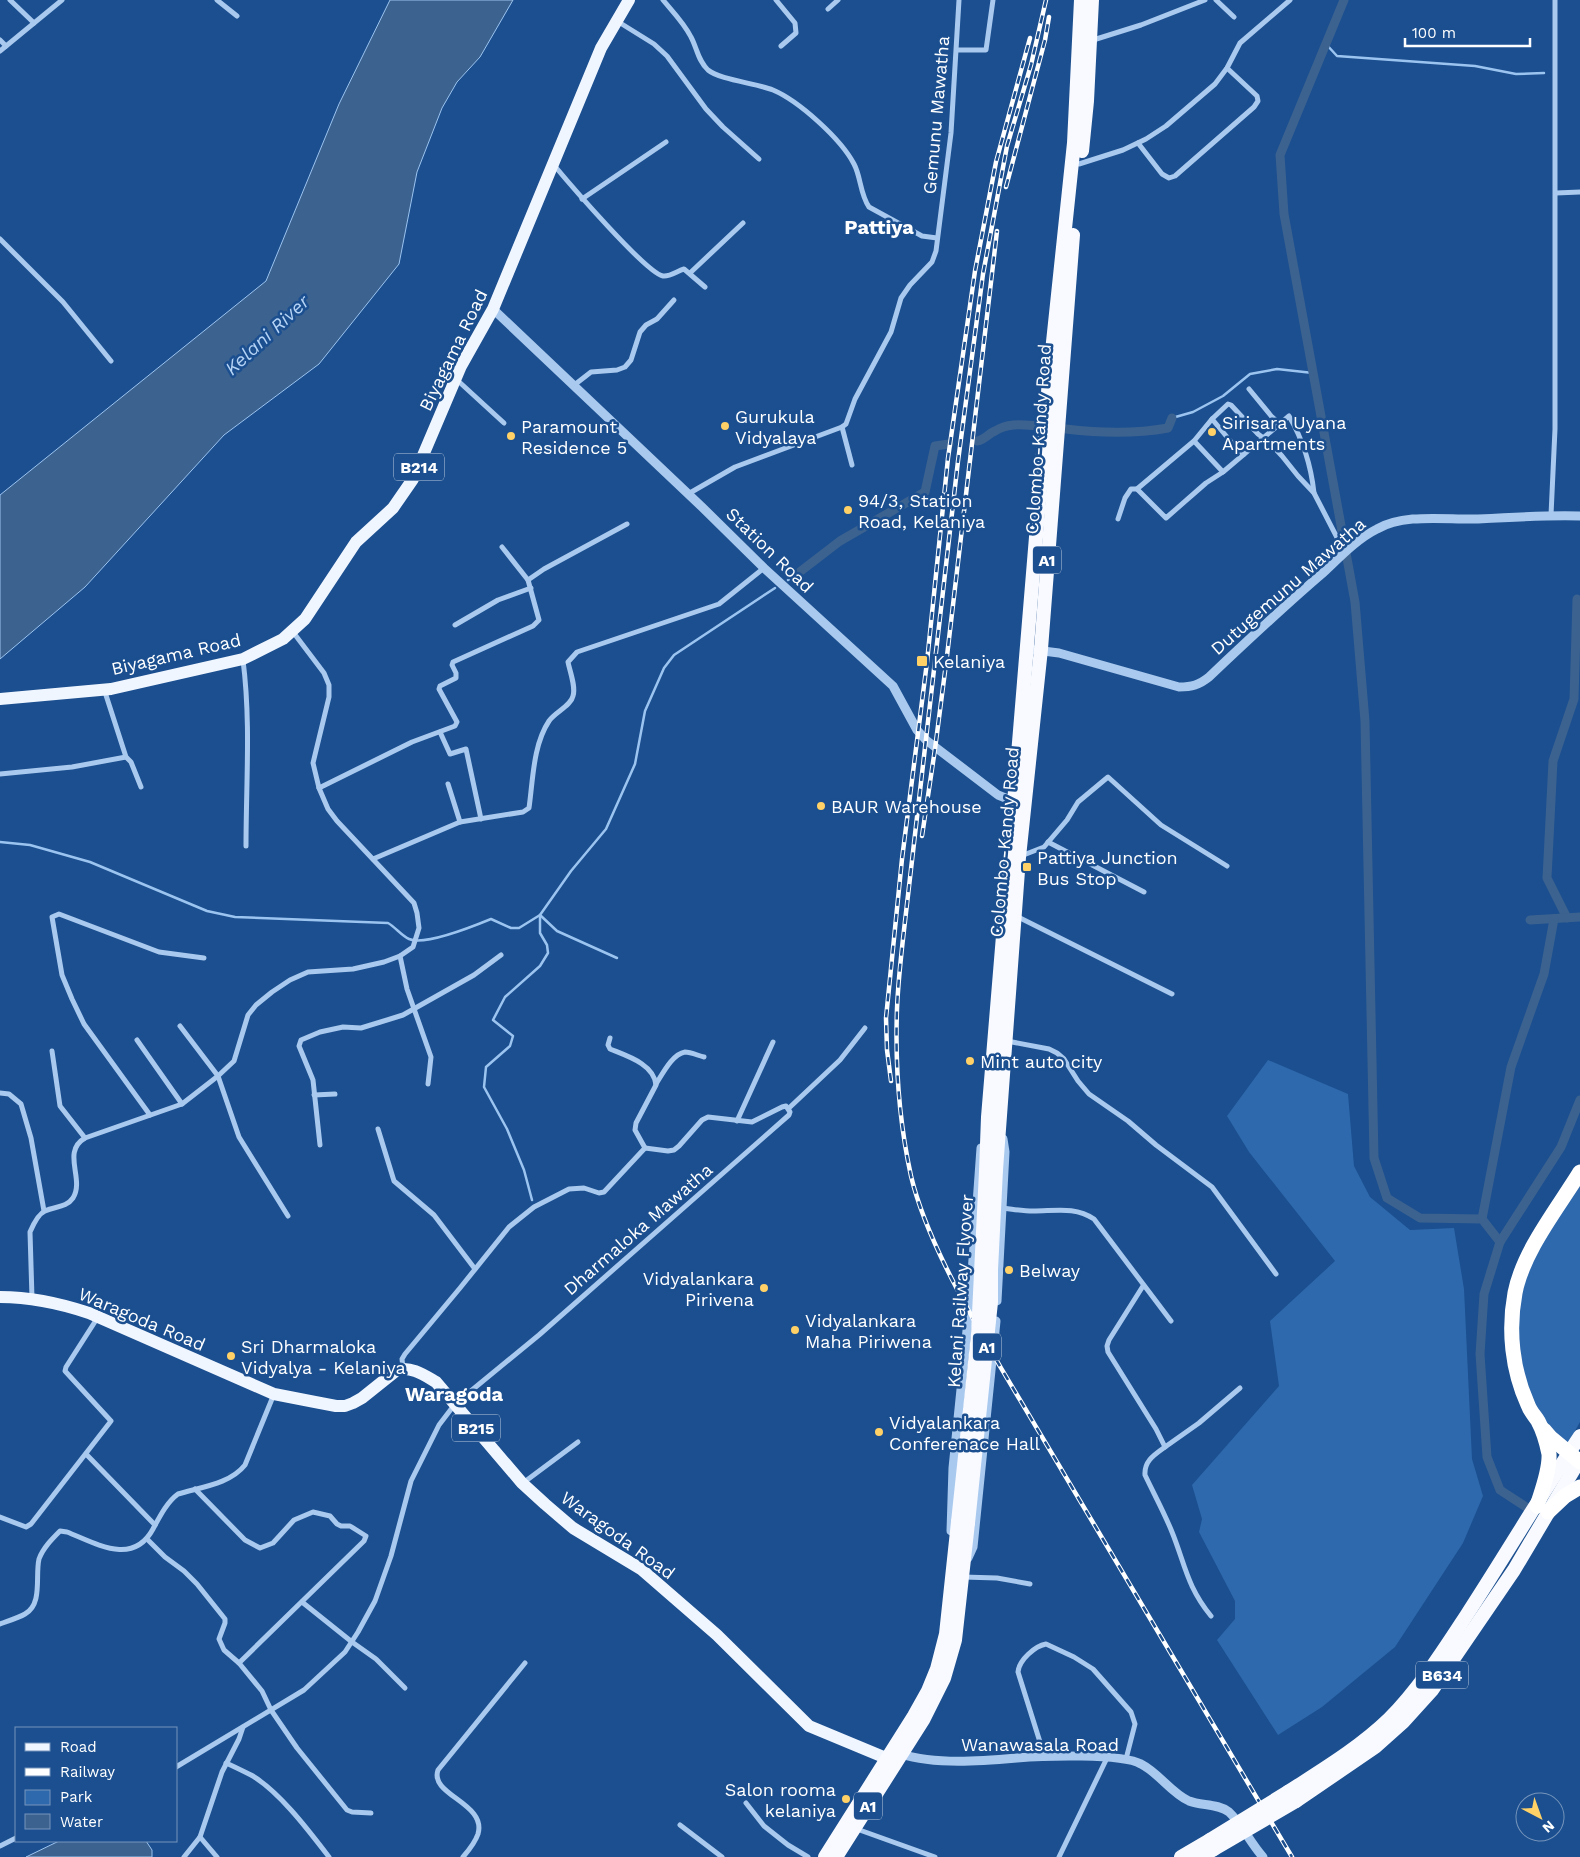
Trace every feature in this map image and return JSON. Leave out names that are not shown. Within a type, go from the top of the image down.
[{"type":"highway","name":"Colombo-Kandy Road","points":[[1034,649],[1049,380],[1074,143],[1082,0]]},
{"type":"highway","name":"Colombo-Kandy Road","points":[[994,1118],[1019,804],[1079,164],[1087,101],[1092,0]]},
{"type":"highway","name":"Colombo-Kandy Road","points":[[994,1118],[1005,1041],[1015,916],[1019,857],[1019,804]]},
{"type":"highway","name":"Kelani Railway Flyover","points":[[950,1586],[963,1522],[991,1302],[991,1171],[994,1118]]},
{"type":"highway","points":[[1577,1459],[1550,1437],[1528,1406],[1516,1369],[1512,1342],[1512,1320],[1515,1290],[1525,1264],[1542,1232],[1580,1172]]},
{"type":"highway","points":[[1539,1422],[1547,1447],[1549,1461],[1542,1509]]},
{"type":"highway","name":"B634","points":[[1181,1857],[1212,1845],[1292,1797],[1372,1733],[1407,1699],[1577,1459],[1580,1436]]},
{"type":"highway","points":[[1542,1509],[1580,1486]]},
{"type":"highway","name":"Kelani Railway Flyover","points":[[963,1522],[963,1572]]},
{"type":"highway","name":"A1","points":[[836,1857],[933,1702],[947,1670],[954,1645],[963,1572]]},
{"type":"highway","name":"A1","points":[[825,1857],[928,1691],[937,1669],[946,1634],[950,1586]]},
{"type":"highway","points":[[886,1758],[901,1754]]},
{"type":"highway","name":"B634","points":[[1201,1857],[1212,1845]]},
{"type":"main road","name":"Biyagama Road","points":[[0,699],[111,689],[243,659],[283,639],[293,632],[305,619],[356,542],[393,508],[413,479],[430,443],[456,378],[493,309],[601,48],[629,0]]},
{"type":"main road","name":"Waragoda Road","points":[[0,1297],[32,1298],[60,1303],[99,1317],[274,1394],[336,1406],[345,1406],[362,1398],[397,1370],[403,1368],[414,1370],[436,1382],[522,1483],[574,1528],[641,1569],[717,1636],[808,1726],[886,1758]]},
{"type":"street","points":[[10,0],[34,23]]},
{"type":"street","points":[[0,51],[62,0]]},
{"type":"street","points":[[217,0],[237,16]]},
{"type":"street","points":[[663,0],[683,23],[700,60],[708,70],[716,75],[762,86],[778,92],[800,106],[844,149],[854,164],[869,207],[922,236],[938,238]]},
{"type":"street","points":[[776,0],[797,28],[796,33],[782,46]]},
{"type":"street","points":[[828,9],[838,0]]},
{"type":"street","name":"Gemunu Mawatha","points":[[842,428],[846,424],[855,398],[890,332],[902,298],[910,285],[932,262],[938,238],[951,133],[959,0]]},
{"type":"street","points":[[957,50],[986,50],[993,0]]},
{"type":"street","points":[[1090,41],[1141,25],[1205,0]]},
{"type":"street","points":[[1216,0],[1234,17]]},
{"type":"street","points":[[1079,164],[1105,157],[1138,143],[1166,126],[1215,84],[1228,68],[1240,43],[1290,0]]},
{"type":"street","points":[[1551,515],[1554,429],[1556,193],[1555,0]]},
{"type":"street","points":[[617,20],[654,44],[667,56],[706,109],[759,159]]},
{"type":"street","points":[[0,40],[6,46]]},
{"type":"street","points":[[1138,143],[1162,174],[1169,178],[1175,176],[1254,107],[1258,101],[1257,96],[1228,68]]},
{"type":"street","points":[[582,199],[666,142]]},
{"type":"street","points":[[553,164],[582,199],[650,268],[659,275],[669,276],[684,269],[705,287]]},
{"type":"street","points":[[1556,193],[1580,192]]},
{"type":"street","points":[[690,273],[744,223]]},
{"type":"street","points":[[0,239],[63,302],[111,361]]},
{"type":"street","points":[[573,386],[591,372],[617,370],[625,367],[631,360],[640,332],[646,325],[657,319],[674,300]]},
{"type":"street","name":"Station Road","points":[[493,309],[764,568],[893,686],[917,730],[926,740],[998,795],[1019,804]]},
{"type":"street","points":[[456,378],[504,423]]},
{"type":"street","points":[[1249,389],[1280,424]]},
{"type":"street","points":[[1118,519],[1125,498],[1131,489],[1137,489],[1194,441],[1212,419],[1228,404],[1282,456],[1314,493],[1345,553]]},
{"type":"street","points":[[1137,489],[1166,518],[1206,482],[1223,472],[1289,416],[1298,431],[1310,464],[1314,493]]},
{"type":"street","points":[[1212,419],[1237,449],[1244,454]]},
{"type":"street","points":[[688,494],[735,466],[842,428],[852,465]]},
{"type":"street","points":[[1194,441],[1223,472]]},
{"type":"street","name":"Dutugemunu Mawatha","points":[[1034,649],[1179,687],[1192,687],[1201,684],[1274,615],[1345,553],[1377,528],[1396,521],[1551,515],[1580,516]]},
{"type":"street","points":[[528,580],[544,569],[627,524]]},
{"type":"street","points":[[319,788],[412,742],[455,726],[457,722],[439,688],[456,678],[452,665],[453,662],[533,626],[539,620],[528,580],[502,547]]},
{"type":"street","points":[[374,859],[460,822],[523,812],[529,808],[537,750],[544,730],[549,720],[571,701],[574,694],[568,662],[571,657],[577,652],[719,604],[764,568]]},
{"type":"street","points":[[455,625],[498,600],[531,588]]},
{"type":"street","points":[[32,1298],[30,1232],[44,1211],[65,1205],[72,1199],[76,1189],[74,1148],[78,1142],[182,1104],[195,1096],[234,1061],[248,1015],[256,1005],[279,987],[308,972],[353,969],[384,962],[400,956],[412,948],[418,928],[414,903],[336,821],[328,809],[319,788],[313,763],[329,697],[329,684],[324,673],[293,632]]},
{"type":"street","points":[[243,659],[248,696],[249,734],[246,846]]},
{"type":"street","points":[[104,689],[126,757],[131,762],[141,787]]},
{"type":"street","points":[[440,732],[450,754],[466,749],[482,819]]},
{"type":"street","points":[[0,774],[72,767],[126,757]]},
{"type":"street","points":[[1019,857],[1044,847],[1067,820],[1078,802],[1108,778],[1161,825],[1227,866]]},
{"type":"street","points":[[448,784],[460,822]]},
{"type":"street","points":[[1048,842],[1144,892]]},
{"type":"street","points":[[150,1116],[84,1024],[72,1000],[62,975],[52,917],[59,914],[159,952],[204,958]]},
{"type":"street","points":[[1015,916],[1172,994]]},
{"type":"street","points":[[400,956],[407,989],[431,1058],[428,1084]]},
{"type":"street","points":[[320,1145],[313,1080],[299,1046],[301,1040],[343,1028],[362,1028],[415,1010],[474,975],[501,956]]},
{"type":"street","points":[[180,1026],[218,1076],[238,1137],[288,1216]]},
{"type":"street","name":"Dharmaloka Mawatha","points":[[178,1766],[304,1690],[328,1669],[352,1642],[375,1601],[391,1556],[411,1480],[439,1424],[456,1404],[539,1335],[789,1115],[789,1108],[840,1060],[865,1028]]},
{"type":"street","points":[[610,1038],[608,1045],[610,1049],[640,1062],[654,1076],[656,1085]]},
{"type":"street","points":[[138,1040],[182,1104]]},
{"type":"street","points":[[1005,1041],[1049,1049],[1064,1059],[1089,1094],[1128,1121],[1212,1187],[1276,1274]]},
{"type":"street","points":[[737,1121],[773,1042]]},
{"type":"street","points":[[52,1052],[60,1106],[85,1138]]},
{"type":"street","points":[[645,1148],[635,1130],[636,1123],[656,1085],[672,1062],[682,1053],[686,1052],[704,1057]]},
{"type":"street","points":[[0,1092],[9,1094],[21,1104],[32,1138],[44,1211]]},
{"type":"street","points":[[314,1096],[335,1094]]},
{"type":"street","points":[[645,1148],[674,1150],[702,1120],[708,1117],[752,1122],[782,1106],[789,1108]]},
{"type":"street","points":[[994,1118],[1005,1152],[1001,1252],[973,1547],[963,1572],[1030,1584]]},
{"type":"street","points":[[950,1586],[953,1468],[974,1252],[980,1154],[994,1118]]},
{"type":"street","points":[[378,1129],[394,1181],[434,1215],[475,1269]]},
{"type":"street","points":[[403,1368],[402,1359],[404,1354],[509,1227],[534,1207],[569,1189],[584,1188],[599,1193],[604,1192],[645,1148]]},
{"type":"street","points":[[1002,1208],[1031,1211],[1074,1210],[1086,1213],[1094,1219],[1171,1322]]},
{"type":"street","points":[[974,1252],[1001,1252]]},
{"type":"street","points":[[1143,1286],[1107,1346],[1112,1361],[1156,1429],[1165,1447]]},
{"type":"street","points":[[0,1517],[26,1527],[31,1524],[111,1421],[65,1371],[99,1317]]},
{"type":"street","points":[[962,1380],[990,1382]]},
{"type":"street","points":[[1210,1616],[1189,1582],[1172,1534],[1145,1475],[1145,1466],[1147,1462],[1165,1447],[1240,1388]]},
{"type":"street","points":[[0,1624],[26,1614],[33,1606],[40,1559],[47,1544],[60,1531],[95,1543],[120,1549],[132,1549],[147,1539],[171,1499],[178,1494],[229,1479],[238,1473],[245,1465],[274,1394]]},
{"type":"street","points":[[522,1483],[578,1442]]},
{"type":"street","points":[[86,1454],[155,1525]]},
{"type":"street","points":[[194,1489],[245,1540],[260,1548],[274,1543],[294,1520],[313,1512],[330,1516],[336,1524],[350,1526],[366,1536],[364,1542],[239,1663]]},
{"type":"street","points":[[147,1539],[165,1557],[184,1570],[225,1619],[219,1639],[224,1650],[239,1663],[262,1691],[271,1710],[326,1786],[347,1810],[371,1813]]},
{"type":"street","points":[[302,1602],[376,1659],[405,1688]]},
{"type":"street","points":[[1045,1758],[1018,1672],[1021,1663],[1035,1648],[1046,1644],[1084,1662],[1100,1675],[1131,1712],[1135,1724],[1126,1759]]},
{"type":"street","points":[[463,1857],[474,1843],[478,1832],[478,1823],[470,1808],[442,1787],[438,1780],[438,1770],[525,1663]]},
{"type":"street","points":[[184,1857],[200,1837],[226,1764],[243,1727]]},
{"type":"street","name":"Wanawasala Road","points":[[901,1754],[918,1759],[964,1761],[1045,1758],[1134,1760],[1150,1768],[1187,1800],[1220,1807],[1230,1812],[1263,1857]]},
{"type":"street","points":[[1059,1857],[1107,1758]]},
{"type":"street","points":[[226,1764],[251,1775],[266,1786],[302,1823],[329,1857]]},
{"type":"street","points":[[746,1803],[764,1826],[788,1845],[808,1857]]},
{"type":"street","points":[[680,1824],[722,1857]]},
{"type":"street","points":[[854,1828],[935,1857]]},
{"type":"street","points":[[200,1837],[217,1857]]},
{"type":"street","points":[[0,1846],[15,1838]]},
{"type":"green space","points":[[1268,1060],[1348,1094],[1354,1166],[1370,1197],[1410,1230],[1454,1228],[1464,1289],[1472,1459],[1483,1496],[1463,1543],[1395,1647],[1322,1707],[1278,1735],[1217,1640],[1235,1619],[1235,1601],[1199,1532],[1202,1519],[1192,1485],[1279,1386],[1270,1321],[1335,1261],[1249,1152],[1227,1116]]},
{"type":"green space","points":[[1580,1179],[1580,1422],[1567,1445],[1557,1439],[1537,1411],[1521,1373],[1516,1321],[1528,1268]]},
{"type":"water","name":"Kelani River","points":[[390,0],[513,0],[480,57],[457,82],[442,108],[417,172],[399,264],[319,364],[224,435],[85,587],[0,659],[0,495],[266,281],[339,104]]},
{"type":"water","points":[[57,1842],[147,1842],[152,1850],[152,1857],[26,1857]]},
{"type":"waterway","points":[[1344,0],[1280,155],[1284,214],[1355,602],[1365,721],[1374,1158],[1387,1198],[1420,1218],[1482,1219],[1500,1242],[1484,1294],[1480,1354],[1487,1457],[1500,1490],[1526,1507]]},
{"type":"waterway","points":[[1326,44],[1337,56],[1475,66],[1516,74],[1544,73]]},
{"type":"waterway","points":[[1172,418],[1193,412],[1223,396],[1250,374],[1277,369],[1313,373]]},
{"type":"waterway","points":[[1066,429],[1104,432],[1143,431],[1168,428],[1172,418]]},
{"type":"waterway","points":[[977,441],[1006,426],[1040,426]]},
{"type":"waterway","points":[[797,574],[840,541],[925,492],[935,446],[949,444]]},
{"type":"waterway","points":[[788,580],[797,574]]},
{"type":"waterway","points":[[0,842],[30,845],[90,862],[207,911],[235,917],[388,923],[406,938],[416,940],[437,938],[491,919],[511,928],[519,928],[540,915],[571,871],[606,829],[635,764],[645,711],[664,668],[674,655],[775,588]]},
{"type":"waterway","points":[[1567,918],[1547,878],[1553,761],[1574,699],[1577,599]]},
{"type":"waterway","points":[[540,915],[557,931],[617,958]]},
{"type":"waterway","points":[[532,1200],[524,1170],[507,1129],[484,1087],[486,1067],[510,1046],[513,1036],[493,1020],[505,997],[540,966],[548,953],[547,945],[540,933],[540,915]]},
{"type":"waterway","points":[[1530,920],[1580,917]]},
{"type":"waterway","points":[[1482,1219],[1511,1067],[1544,974],[1554,919]]},
{"type":"waterway","points":[[1500,1242],[1561,1147],[1580,1100]]},
{"type":"railway","points":[[1046,0],[1031,65],[1007,146],[983,274],[958,461],[899,979],[897,1051],[903,1135],[918,1200],[938,1250],[962,1299],[1001,1368],[1292,1857]]},
{"type":"railway","points":[[1006,187],[1045,40],[1049,17]]},
{"type":"railway","points":[[891,1081],[887,1050],[886,1018],[902,859],[927,662],[948,458],[975,271],[996,162],[1030,38]]},
{"type":"railway","points":[[922,836],[947,656],[997,231]]},
{"type":"place","name":"Gurukula Vidyalaya","points":[[725,426]]},
{"type":"place","name":"Sirisara Uyana Apartments","points":[[1212,432]]},
{"type":"place","name":"Paramount Residence 5","points":[[511,436]]},
{"type":"place","name":"94/3, Station Road, Kelaniya","points":[[848,510]]},
{"type":"place","name":"Kelaniya","points":[[922,661]]},
{"type":"place","name":"BAUR Warehouse","points":[[821,806]]},
{"type":"place","name":"Pattiya Junction Bus Stop","points":[[1027,867]]},
{"type":"place","name":"Mint auto city","points":[[970,1061]]},
{"type":"place","name":"Belway","points":[[1009,1270]]},
{"type":"place","name":"Vidyalankara Pirivena","points":[[764,1288]]},
{"type":"place","name":"Vidyalankara Maha Piriwena","points":[[795,1330]]},
{"type":"place","name":"Sri Dharmaloka Vidyalya - Kelaniya","points":[[231,1356]]},
{"type":"place","name":"Vidyalankara Conferenace Hall","points":[[879,1432]]},
{"type":"place","name":"Salon rooma kelaniya","points":[[846,1799]]},
{"type":"district","name":"Pattiya","points":[[879,227]]},
{"type":"district","name":"Waragoda","points":[[454,1394]]}]
